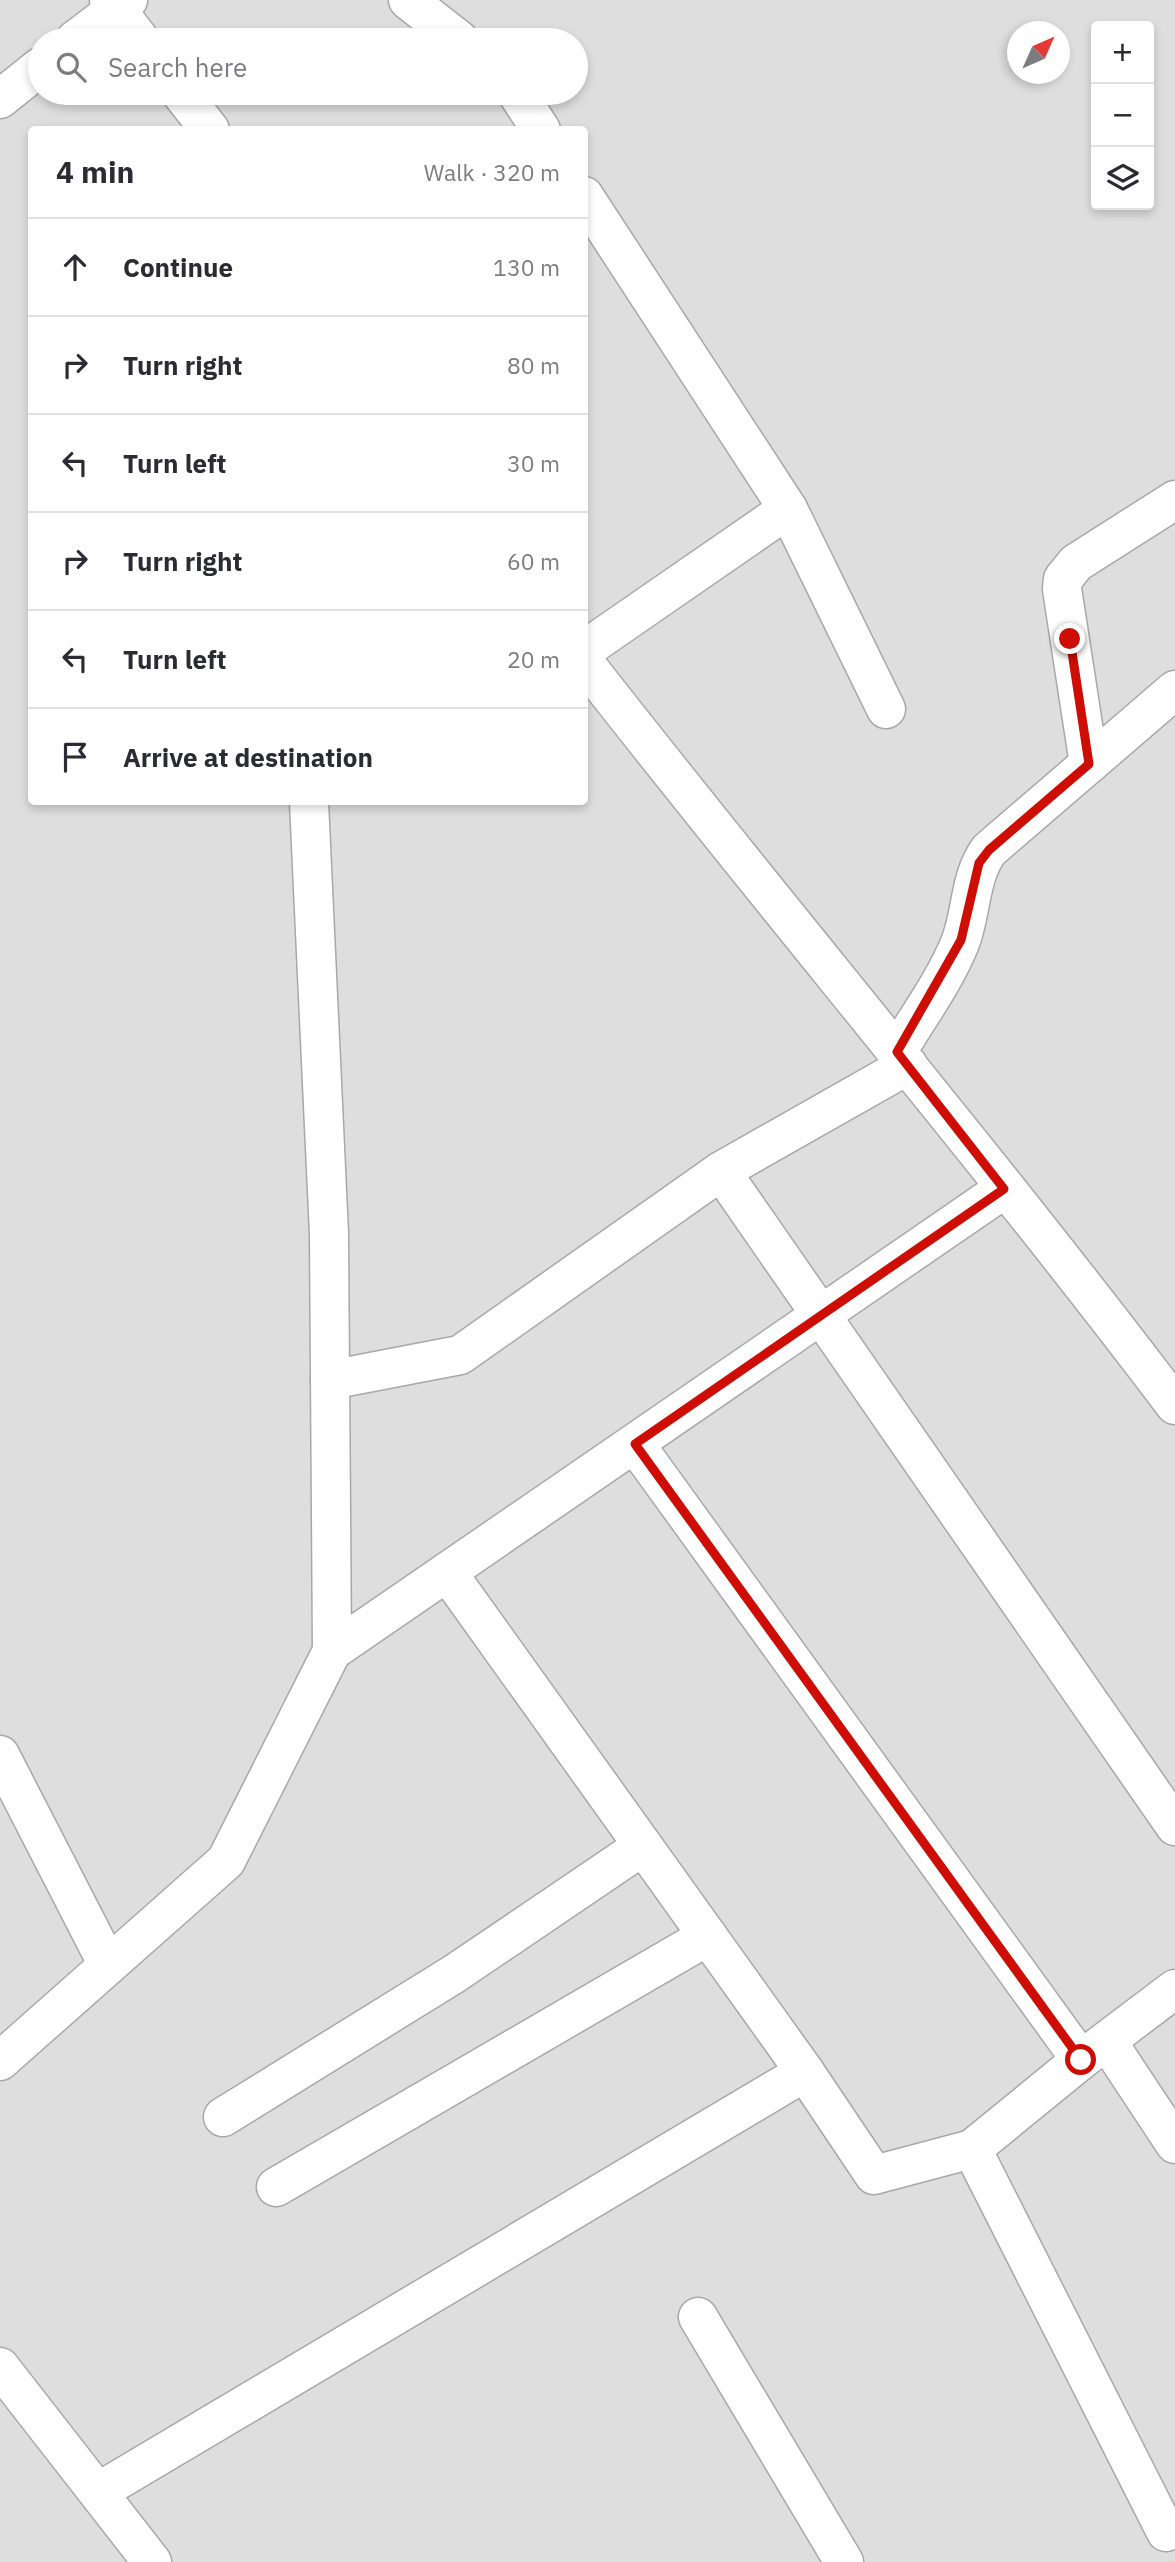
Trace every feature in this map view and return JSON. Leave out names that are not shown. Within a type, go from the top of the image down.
[{"type":"street","points":[[408,0],[444,28]]},
{"type":"street","points":[[89,28],[118,3],[133,28]]},
{"type":"street","points":[[0,99],[28,77]]},
{"type":"street","points":[[190,105],[207,126]]},
{"type":"street","points":[[525,105],[538,126]]},
{"type":"street","points":[[588,202],[788,509],[886,709]]},
{"type":"street","points":[[1089,764],[1062,589],[1063,579],[1076,563],[1175,499]]},
{"type":"street","points":[[588,647],[788,509]]},
{"type":"street","points":[[588,667],[716,832],[902,1059],[1175,1405]]},
{"type":"street","points":[[330,1380],[460,1355],[721,1171],[902,1059],[961,940],[979,863],[989,850],[1175,690]]},
{"type":"street","points":[[0,2061],[226,1861],[332,1651],[330,1234],[309,805]]},
{"type":"street","points":[[721,1171],[1175,1826]]},
{"type":"street","points":[[332,1651],[1004,1189]]},
{"type":"street","points":[[635,1444],[1094,2051],[1175,2144]]},
{"type":"street","points":[[447,1572],[805,2072],[874,2175],[972,2149],[1175,1989]]},
{"type":"street","points":[[0,1755],[108,1965]]},
{"type":"street","points":[[223,2117],[442,1982],[643,1846]]},
{"type":"street","points":[[276,2187],[708,1936]]},
{"type":"street","points":[[99,2492],[805,2072]]},
{"type":"street","points":[[972,2149],[1172,2537]]},
{"type":"street","points":[[698,2317],[844,2562]]},
{"type":"street","points":[[0,2367],[152,2562]]},
{"type":"shaded area","points":[[0,0],[1175,0],[1175,2562],[0,2562]]},
{"type":"route","points":[[1070,639],[1089,764],[989,850],[979,863],[961,940],[951,962],[897,1052],[1004,1189],[635,1444],[1081,2060]]}]
